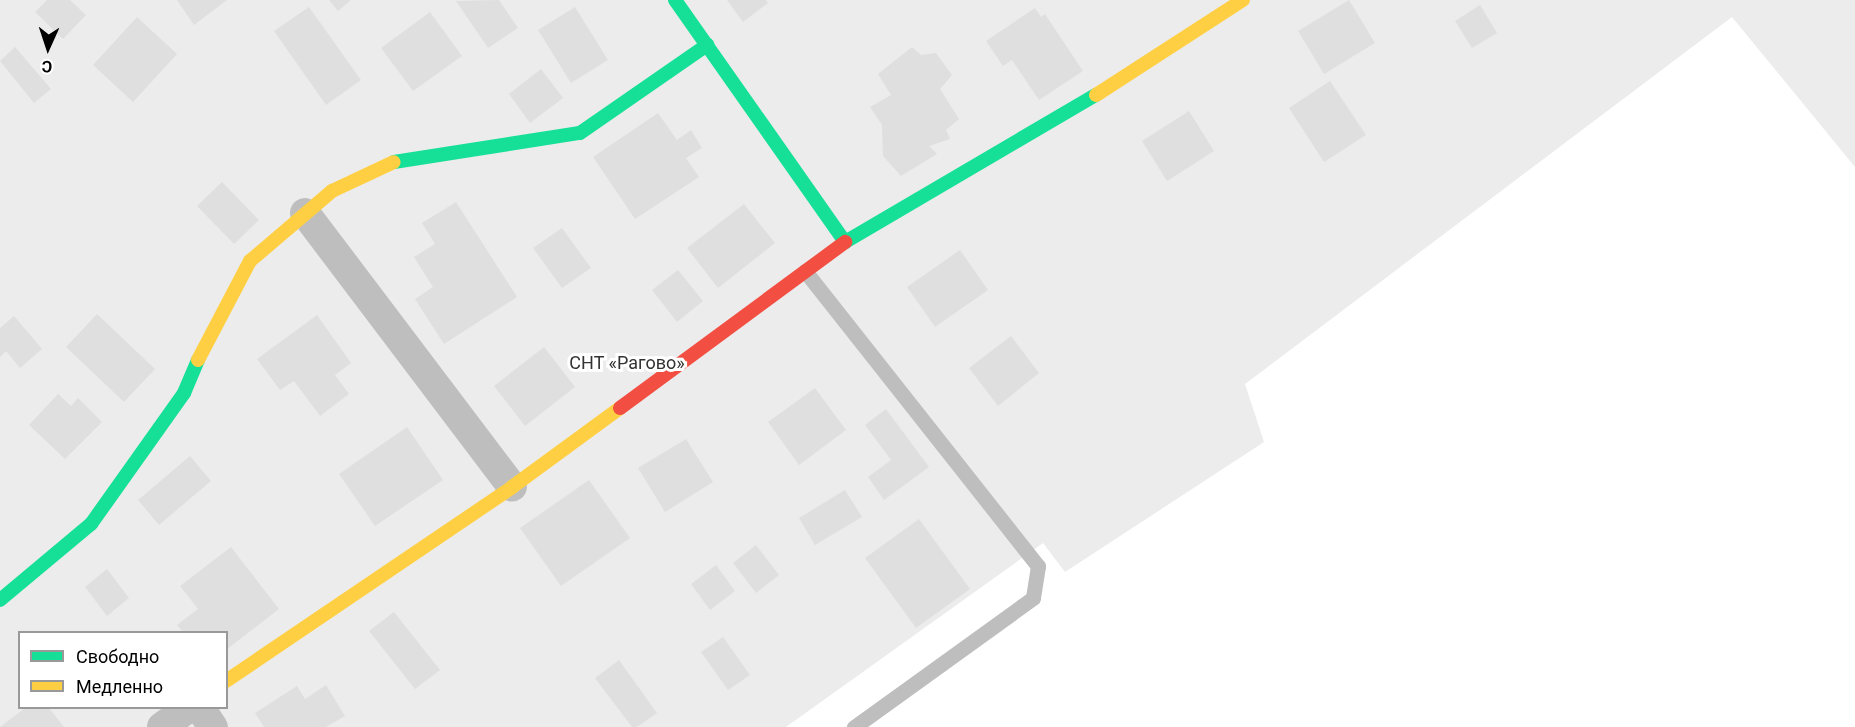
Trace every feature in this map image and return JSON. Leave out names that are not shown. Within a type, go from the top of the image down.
[{"type":"street","points":[[675,0],[845,242]]},
{"type":"street","points":[[228,680],[512,487],[845,242],[1044,129],[1243,0]]},
{"type":"street","points":[[0,600],[91,524],[184,393],[215,322],[250,261],[332,191],[403,158],[521,145],[580,133],[707,45]]},
{"type":"street","points":[[305,213],[512,487]]},
{"type":"street","points":[[162,727],[187,709]]},
{"type":"street","points":[[201,709],[213,727]]},
{"type":"lane","points":[[805,271],[1038,566],[1033,598],[854,727]]},
{"type":"green space","name":"СНТ «Рагово»","points":[[0,0],[1855,0],[1855,167],[1732,17],[1245,384],[1264,442],[1065,572],[1043,543],[786,727],[0,727]]},
{"type":"building","points":[[47,0],[70,0],[86,15],[63,39],[35,12]]},
{"type":"building","points":[[177,0],[227,0],[194,25]]},
{"type":"building","points":[[329,0],[351,0],[338,11]]},
{"type":"building","points":[[499,0],[518,28],[488,48],[456,1]]},
{"type":"building","points":[[727,0],[766,0],[768,3],[743,22]]},
{"type":"building","points":[[1349,0],[1375,43],[1324,74],[1298,31]]},
{"type":"building","points":[[1480,5],[1497,33],[1472,48],[1455,21]]},
{"type":"building","points":[[309,7],[361,80],[326,105],[274,31]]},
{"type":"building","points":[[575,7],[608,60],[571,83],[538,30]]},
{"type":"building","points":[[1035,8],[1041,17],[1045,14],[1083,71],[1039,100],[1012,60],[1003,66],[986,41]]},
{"type":"building","points":[[430,12],[462,56],[413,91],[381,48]]},
{"type":"building","points":[[137,17],[177,54],[133,102],[93,65]]},
{"type":"building","points":[[15,47],[51,89],[34,103],[0,61]]},
{"type":"building","points":[[912,47],[921,55],[936,53],[952,75],[940,89],[959,119],[946,130],[950,139],[929,146],[937,154],[901,176],[883,156],[882,125],[870,107],[891,95],[878,74]]},
{"type":"building","points":[[541,69],[563,98],[530,123],[509,94]]},
{"type":"building","points":[[1330,81],[1366,135],[1324,162],[1289,108]]},
{"type":"building","points":[[1189,111],[1214,151],[1167,181],[1142,141]]},
{"type":"building","points":[[658,113],[677,140],[691,130],[702,148],[686,158],[699,177],[635,219],[593,157]]},
{"type":"building","points":[[222,182],[259,220],[234,244],[197,206]]},
{"type":"building","points":[[456,202],[517,297],[444,344],[415,299],[433,287],[414,257],[435,244],[422,223]]},
{"type":"building","points":[[744,204],[775,243],[718,288],[687,248]]},
{"type":"building","points":[[562,228],[591,268],[562,288],[533,248]]},
{"type":"building","points":[[960,250],[988,290],[935,327],[907,287]]},
{"type":"building","points":[[678,270],[703,301],[677,322],[652,290]]},
{"type":"building","points":[[97,314],[155,369],[124,402],[66,347]]},
{"type":"building","points":[[317,315],[351,363],[335,375],[349,394],[320,416],[294,381],[280,390],[257,359]]},
{"type":"building","points":[[14,316],[42,349],[20,368],[6,351],[0,357],[0,328]]},
{"type":"building","points":[[1011,336],[1039,373],[998,406],[969,368]]},
{"type":"building","points":[[544,347],[575,387],[525,426],[494,386]]},
{"type":"building","points":[[815,388],[846,430],[799,465],[768,422]]},
{"type":"building","points":[[58,394],[71,406],[78,398],[102,422],[65,459],[29,425]]},
{"type":"building","points":[[886,409],[929,467],[884,500],[868,477],[891,460],[865,425]]},
{"type":"building","points":[[407,427],[443,480],[375,526],[339,474]]},
{"type":"building","points":[[686,439],[713,482],[665,512],[638,468]]},
{"type":"building","points":[[190,456],[211,481],[159,525],[138,500]]},
{"type":"building","points":[[589,480],[630,538],[561,586],[520,528]]},
{"type":"building","points":[[845,490],[862,517],[815,545],[799,518]]},
{"type":"building","points":[[919,519],[970,589],[916,628],[865,558]]},
{"type":"building","points":[[756,545],[779,575],[756,593],[733,563]]},
{"type":"building","points":[[231,547],[279,609],[228,648],[228,631],[182,631],[177,625],[198,609],[180,586]]},
{"type":"building","points":[[716,565],[735,591],[710,610],[691,584]]},
{"type":"building","points":[[107,569],[129,598],[107,616],[85,587]]},
{"type":"building","points":[[394,612],[440,670],[415,689],[369,631]]},
{"type":"building","points":[[723,637],[750,675],[728,690],[701,652]]},
{"type":"building","points":[[619,660],[657,713],[637,727],[632,727],[595,678]]},
{"type":"building","points":[[326,685],[345,716],[326,727],[264,727],[255,713],[297,686],[305,699]]},
{"type":"building","points":[[24,709],[50,709],[64,727],[0,727]]},
{"type":"traffic: fast","points":[[675,0],[845,242],[1096,95]]},
{"type":"traffic: fast","points":[[394,162],[580,133],[707,45]]},
{"type":"traffic: fast","points":[[0,600],[91,524],[184,393],[198,360]]},
{"type":"traffic: slow","points":[[1096,95],[1243,0]]},
{"type":"traffic: slow","points":[[198,360],[250,261],[332,191],[394,162]]},
{"type":"traffic: slow","points":[[228,680],[512,487],[620,408]]},
{"type":"traffic: jam","points":[[620,408],[845,242]]}]
